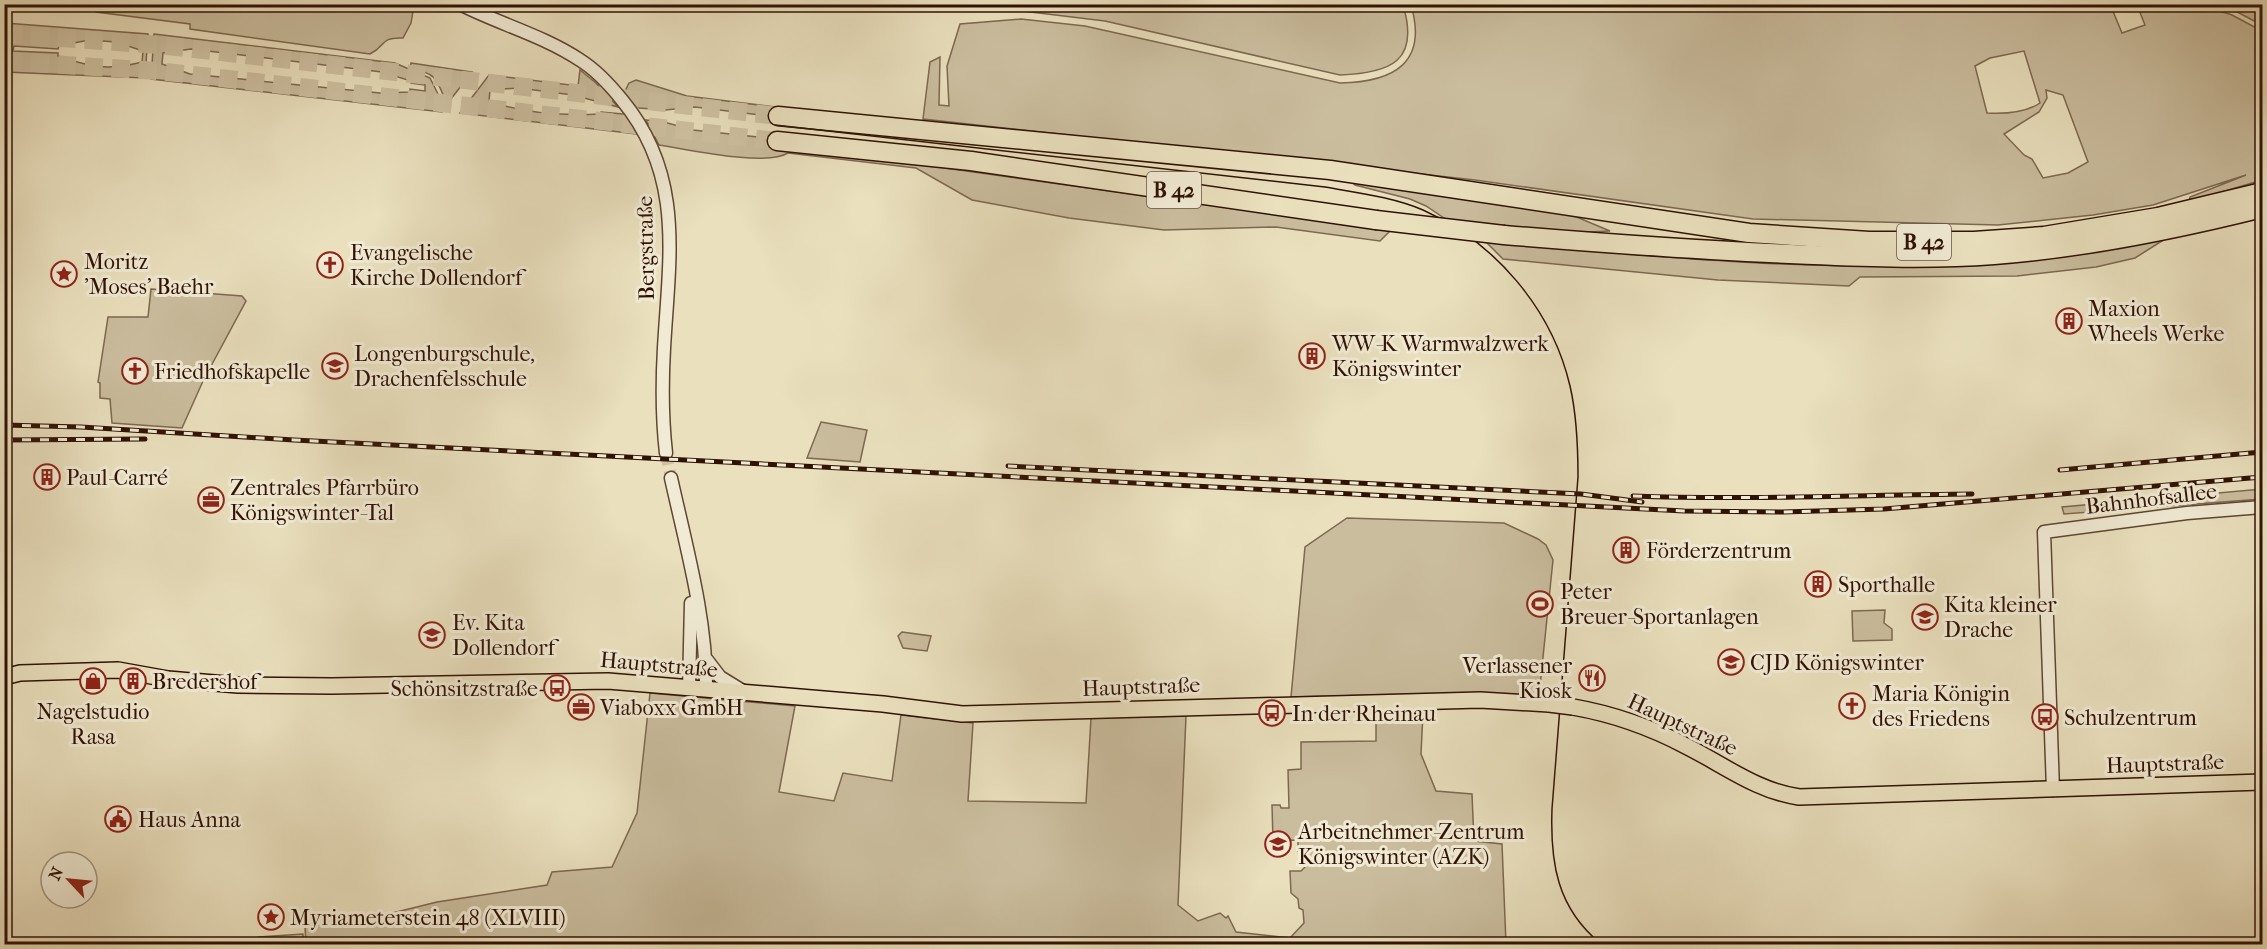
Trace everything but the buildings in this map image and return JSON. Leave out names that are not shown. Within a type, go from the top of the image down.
[{"type":"highway","name":"B 42","points":[[778,116],[1330,170],[1749,233],[1869,241],[1939,242],[2009,239],[2082,231],[2158,217],[2262,192]]},
{"type":"highway","name":"B 42","points":[[777,141],[983,163],[1376,220],[1504,235],[1696,250],[1873,258],[1954,257],[2034,252],[2114,241],[2182,228],[2262,208]]},
{"type":"main road","name":"Hauptstraße","points":[[4,677],[20,673],[118,670],[168,679],[238,685],[332,686],[574,680],[628,682],[883,704],[962,714],[1480,700],[1549,704],[1606,713],[1649,728],[1767,790],[1803,798],[2262,782]]},
{"type":"street","name":"Bergstraße","points":[[460,4],[559,47],[581,60],[606,80],[643,130],[663,176],[666,193],[670,251],[662,384],[666,453]]},
{"type":"street","points":[[671,478],[691,572],[706,660],[706,690]]},
{"type":"street","name":"Bahnhofsallee","points":[[2052,790],[2044,532],[2187,513],[2262,507]]},
{"type":"street","points":[[690,688],[691,572]]},
{"type":"street","points":[[706,660],[720,677],[747,694]]},
{"type":"shaded area","points":[[96,4],[414,5],[411,23],[403,38],[390,39],[370,54],[190,29],[190,24],[96,12]]},
{"type":"shaded area","points":[[2110,4],[2122,33],[2145,25],[2137,5],[2210,4],[2214,9],[2232,15],[2262,31],[2262,180],[2189,202],[2190,197],[2246,175],[2153,205],[2093,215],[1998,225],[1753,219],[1475,180],[923,119],[930,62],[940,57],[939,105],[949,106],[947,66],[960,24],[1021,19],[1085,26],[1340,83],[1376,79],[1391,73],[1402,65],[1410,55],[1415,42],[1415,25],[1411,5]],"holes":[[[2024,51],[2040,103],[2015,112],[1987,113],[1975,66],[1990,58]],[[2046,90],[2063,95],[2088,162],[2068,173],[2043,178],[2032,159],[2024,155],[2004,134],[2039,112],[2047,98]]]},
{"type":"shaded area","points":[[980,5],[1403,5],[1408,39],[1404,51],[1387,67],[1358,74],[1340,75],[1105,21],[1013,10],[981,11]]},
{"type":"shaded area","points":[[2224,5],[2262,5],[2262,25],[2258,23]]},
{"type":"shaded area","points":[[5,23],[148,34],[145,78],[5,72]],"holes":[[[89,40],[116,42],[143,51],[142,62],[109,67],[80,63],[58,56],[58,53],[13,51],[14,46],[58,49],[59,46]]]},
{"type":"shaded area","points":[[154,34],[395,63],[430,78],[444,106],[442,112],[151,79]],"holes":[[[191,49],[382,72],[411,81],[411,83],[425,85],[425,91],[410,89],[410,92],[380,93],[190,74],[162,64],[163,53]]]},
{"type":"shaded area","points":[[411,63],[472,72],[447,104],[435,79],[431,75],[410,68]]},
{"type":"shaded area","points":[[580,70],[596,83],[618,107],[573,95],[519,88],[490,90],[489,101],[516,109],[544,113],[623,114],[637,134],[460,113],[489,75],[578,86]]},
{"type":"shaded area","points":[[636,80],[687,96],[783,108],[760,115],[695,107],[665,110],[639,108],[626,89],[629,83]]},
{"type":"shaded area","points":[[646,120],[693,130],[758,137],[776,149],[909,163],[1391,230],[1380,241],[1276,227],[1164,230],[1069,218],[972,200],[916,168],[788,153],[777,157],[744,158],[659,145]]},
{"type":"shaded area","points":[[1352,182],[1560,210],[1610,231],[1567,233],[1447,220],[1426,206],[1410,199],[1355,185]]},
{"type":"shaded area","points":[[2165,239],[2135,258],[2096,267],[2017,276],[1860,277],[1849,286],[1718,280],[1503,259],[1484,240],[1680,258],[1876,266],[2027,261]]},
{"type":"shaded area","points":[[151,289],[242,296],[246,301],[203,381],[182,428],[112,423],[110,399],[100,398],[100,383],[98,382],[108,317],[148,317]]},
{"type":"shaded area","points":[[821,422],[867,430],[860,462],[807,458]]},
{"type":"shaded area","points":[[2262,489],[2262,499],[2064,514],[2062,507]]},
{"type":"shaded area","points":[[1347,518],[1504,523],[1546,545],[1553,560],[1539,696],[1418,694],[1291,697],[1305,547]]},
{"type":"shaded area","points":[[1885,610],[1884,623],[1892,629],[1892,640],[1853,641],[1852,611]]},
{"type":"shaded area","points":[[902,632],[931,636],[927,651],[903,648],[898,636]]},
{"type":"shaded area","points":[[650,693],[795,706],[779,792],[834,801],[843,773],[892,781],[901,715],[973,723],[968,801],[1086,803],[1091,718],[1186,716],[1178,905],[1198,921],[1220,913],[1226,918],[1228,916],[1236,932],[1290,938],[1304,923],[1303,910],[1299,908],[1298,899],[1291,893],[1290,871],[1301,871],[1305,867],[1304,855],[1298,851],[1298,840],[1273,841],[1272,805],[1289,808],[1288,770],[1301,769],[1301,742],[1376,741],[1376,715],[1423,713],[1421,754],[1436,791],[1472,794],[1474,841],[1502,844],[1506,944],[306,944],[305,927],[372,918],[437,902],[547,885],[552,872],[612,867],[637,813]]},
{"type":"shaded area","points":[[303,934],[303,944],[260,944],[259,937]]},
{"type":"tunnel","points":[[4,34],[159,45],[778,116]]},
{"type":"tunnel","points":[[4,61],[158,71],[777,141]]},
{"type":"tunnel","points":[[666,453],[671,478]]},
{"type":"tram line","points":[[775,125],[1362,193],[1423,210],[1474,240],[1496,259],[1517,281],[1535,305],[1550,331],[1570,386],[1574,409],[1578,477],[1552,829],[1555,866],[1566,900],[1574,915],[1601,944]]},
{"type":"railway","points":[[4,425],[81,427],[294,440],[1684,511],[1783,512],[1884,509],[2262,477]]},
{"type":"railway","points":[[4,440],[145,439]]},
{"type":"railway","points":[[2060,470],[2262,452]]},
{"type":"railway","points":[[1008,466],[1581,494],[1642,502]]},
{"type":"railway","points":[[1633,496],[1972,494]]},
{"type":"place","name":"Evangelische Kirche Dollendorf","points":[[330,265]]},
{"type":"place","name":"Moritz 'Moses' Baehr","points":[[64,274]]},
{"type":"place","name":"Maxion Wheels Werke","points":[[2069,321]]},
{"type":"place","name":"WW-K Warmwalzwerk Königswinter","points":[[1312,356]]},
{"type":"place","name":"Longenburgschule, Drachenfelsschule","points":[[335,366]]},
{"type":"place","name":"Friedhofskapelle","points":[[135,371]]},
{"type":"place","name":"Paul-Carré","points":[[47,477]]},
{"type":"place","name":"Zentrales Pfarrbüro Königswinter-Tal","points":[[211,500]]},
{"type":"place","name":"Förderzentrum","points":[[1626,550]]},
{"type":"place","name":"Sporthalle","points":[[1818,584]]},
{"type":"place","name":"Peter Breuer-Sportanlagen","points":[[1540,604]]},
{"type":"place","name":"Kita kleiner Drache","points":[[1925,617]]},
{"type":"place","name":"Ev. Kita Dollendorf","points":[[432,635]]},
{"type":"place","name":"CJD Königswinter","points":[[1731,662]]},
{"type":"place","name":"Verlassener Kiosk","points":[[1592,678]]},
{"type":"place","name":"Nagelstudio Rasa","points":[[93,681]]},
{"type":"place","name":"Bredershof","points":[[133,681]]},
{"type":"place","name":"Schönsitzstraße","points":[[557,688]]},
{"type":"place","name":"Maria Königin des Friedens","points":[[1852,706]]},
{"type":"place","name":"Viaboxx GmbH","points":[[581,707]]},
{"type":"place","name":"In der Rheinau","points":[[1272,713]]},
{"type":"place","name":"Schulzentrum","points":[[2045,717]]},
{"type":"place","name":"Haus Anna","points":[[118,819]]},
{"type":"place","name":"Arbeitnehmer-Zentrum Königswinter (AZK)","points":[[1278,844]]},
{"type":"place","name":"Myriameterstein 48 (XLVIII)","points":[[271,917]]}]
